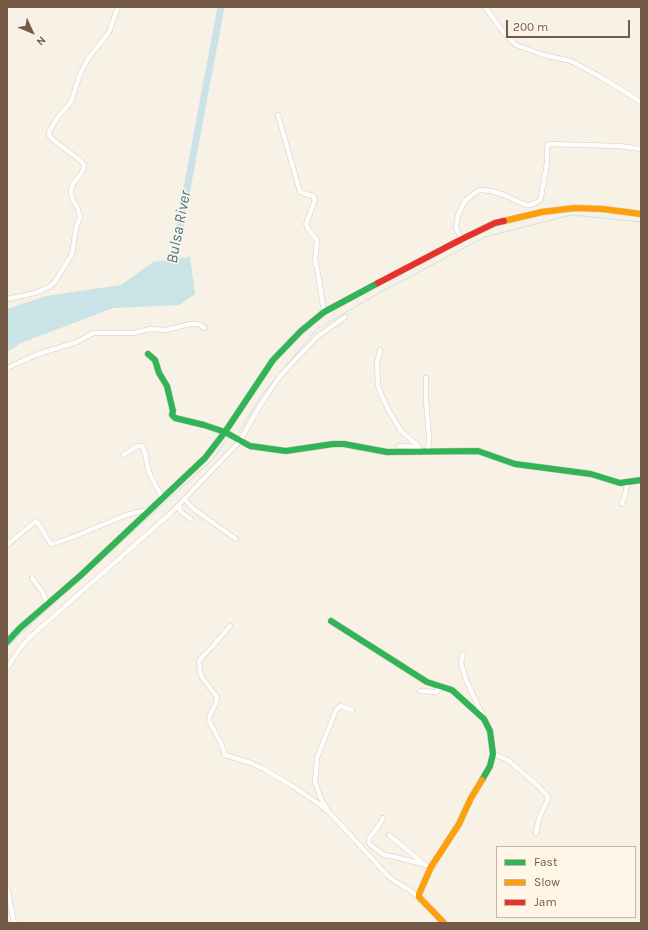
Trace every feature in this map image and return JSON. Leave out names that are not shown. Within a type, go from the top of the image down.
[{"type":"street","points":[[7,299],[35,293],[49,287],[54,283],[72,254],[80,214],[72,198],[71,190],[73,184],[81,174],[84,165],[81,161],[52,139],[49,132],[58,117],[71,102],[80,74],[88,59],[109,32],[118,7]]},
{"type":"street","points":[[485,7],[504,33],[516,45],[544,55],[571,61],[599,76],[641,102]]},
{"type":"street","points":[[278,115],[300,192],[311,195],[315,200],[306,224],[317,240],[315,260],[324,312]]},
{"type":"street","points":[[462,239],[456,228],[458,215],[465,201],[480,190],[491,191],[504,195],[531,206],[539,201],[547,162],[548,144],[620,146],[641,149]]},
{"type":"street","points":[[7,642],[47,603],[80,576],[205,458],[225,432],[273,360],[301,331],[324,312],[495,223],[519,216],[559,209],[589,208],[641,214]]},
{"type":"street","points":[[7,668],[30,637],[102,575],[178,505],[240,441],[259,407],[280,376],[317,337],[345,317]]},
{"type":"street","points":[[7,368],[38,354],[77,342],[93,333],[134,333],[150,330],[165,330],[191,324],[198,324],[205,328]]},
{"type":"street","points":[[380,350],[377,364],[378,385],[381,394],[401,431],[420,449]]},
{"type":"street","points":[[148,354],[155,360],[159,373],[167,386],[173,411],[172,415],[175,418],[225,432],[250,446],[286,451],[333,444],[344,444],[387,452],[420,449]]},
{"type":"street","points":[[426,378],[429,437],[428,451]]},
{"type":"street","points":[[123,455],[138,446],[142,446],[145,452],[151,477],[162,498]]},
{"type":"street","points":[[399,446],[428,451],[478,451],[515,464],[591,474],[620,483],[641,480]]},
{"type":"street","points":[[622,504],[627,483]]},
{"type":"street","points":[[184,499],[195,510],[236,539]]},
{"type":"street","points":[[178,505],[181,512],[191,519]]},
{"type":"street","points":[[7,545],[35,522],[38,523],[50,543],[53,544],[80,535],[126,515],[151,509]]},
{"type":"street","points":[[32,578],[47,603]]},
{"type":"street","points":[[330,621],[423,680],[452,690],[484,719]]},
{"type":"street","points":[[230,626],[203,655],[199,662],[201,676],[217,697],[209,721],[221,743],[224,753],[228,757],[245,761],[264,769],[294,787],[330,813]]},
{"type":"street","points":[[419,898],[421,886],[429,866],[459,824],[471,798],[490,766],[493,754],[491,737],[460,663],[463,654]]},
{"type":"street","points":[[420,692],[436,692],[442,687]]},
{"type":"street","points":[[352,710],[340,706],[336,710],[317,758],[315,782],[322,801],[330,813],[388,876],[419,898],[444,923]]},
{"type":"street","points":[[493,754],[508,760],[546,794],[548,798],[539,818],[536,833]]},
{"type":"street","points":[[383,818],[369,838],[369,843],[384,855],[429,866]]},
{"type":"street","points":[[389,835],[429,866]]},
{"type":"street","points":[[7,886],[14,923]]},
{"type":"water","points":[[190,257],[195,294],[179,305],[113,308],[21,343],[7,352],[7,309],[46,296],[121,285],[153,262]]},
{"type":"waterway","name":"Bulsa River","points":[[172,268],[221,7]]},
{"type":"waterway","points":[[239,432],[263,393],[317,329],[379,293],[485,237],[571,215],[641,222]]},
{"type":"waterway","points":[[95,566],[213,459],[227,439]]},
{"type":"waterway","points":[[7,647],[69,589]]},
{"type":"traffic: fast","points":[[7,642],[20,628],[80,576],[205,458],[225,432],[273,360],[301,331],[324,312],[378,283]]},
{"type":"traffic: fast","points":[[148,354],[155,360],[159,373],[167,386],[173,411],[172,415],[175,418],[225,432],[250,446],[286,451],[333,444],[344,444],[387,452],[478,451],[515,464],[591,474],[620,483],[641,480]]},
{"type":"traffic: fast","points":[[331,621],[427,682],[452,690],[484,719],[490,731],[493,754],[490,766],[482,780]]},
{"type":"traffic: slow","points":[[504,221],[542,212],[575,208],[603,209],[641,214]]},
{"type":"traffic: slow","points":[[444,923],[419,897],[419,894],[431,867],[459,824],[471,798],[482,780]]},
{"type":"traffic: jam","points":[[378,283],[462,239],[495,223],[504,221]]}]
